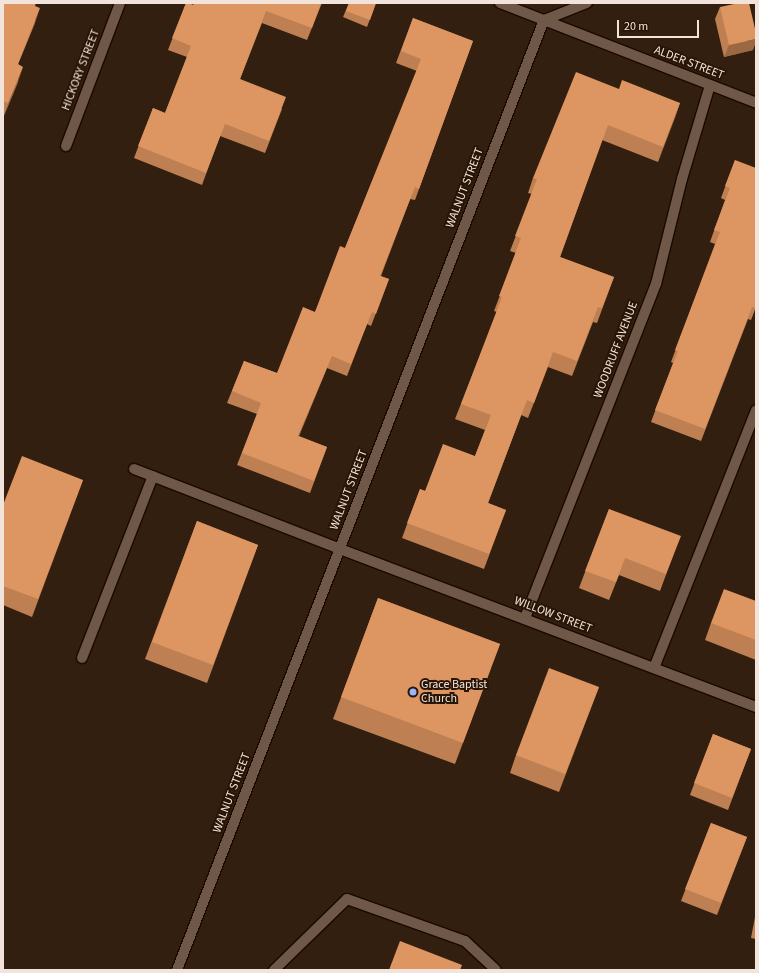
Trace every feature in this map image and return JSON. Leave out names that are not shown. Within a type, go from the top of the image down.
[{"type":"street","name":"HICKORY STREET","points":[[66,146],[120,3]]},
{"type":"street","name":"ALDER STREET","points":[[500,3],[756,103]]},
{"type":"street","points":[[544,20],[587,3]]},
{"type":"street","name":"WALNUT STREET","points":[[177,970],[544,20]]},
{"type":"street","name":"WOODRUFF AVENUE","points":[[525,618],[656,284],[682,179],[710,85]]},
{"type":"street","points":[[654,668],[756,410]]},
{"type":"street","name":"WILLOW STREET","points":[[134,469],[756,707]]},
{"type":"street","points":[[82,658],[153,476]]},
{"type":"street","points":[[274,970],[347,899],[465,941],[496,970]]},
{"type":"building","points":[[3,3],[36,3],[35,6],[40,8],[18,64],[23,67],[8,103],[3,101]]},
{"type":"building","points":[[186,3],[193,5],[194,3],[321,3],[312,28],[266,11],[240,79],[286,97],[269,141],[225,124],[206,173],[138,146],[153,108],[165,113],[191,46],[172,38]]},
{"type":"building","points":[[349,3],[376,3],[370,20],[346,11]]},
{"type":"building","points":[[739,3],[749,3],[756,39],[729,45],[720,7]]},
{"type":"building","points":[[413,18],[473,41],[419,189],[415,187],[380,276],[389,279],[376,314],[372,312],[351,364],[332,356],[298,436],[327,447],[314,481],[242,453],[261,403],[232,391],[244,361],[277,373],[303,307],[315,312],[340,246],[345,248],[421,59],[401,51]]},
{"type":"building","points":[[576,72],[619,89],[622,80],[680,103],[663,147],[608,125],[560,257],[614,277],[602,308],[598,307],[577,361],[553,352],[534,403],[527,400],[488,503],[506,510],[489,554],[407,523],[420,489],[425,491],[443,444],[475,456],[491,415],[461,404],[502,297],[499,296],[521,238],[515,236],[537,179],[533,178]]},
{"type":"building","points":[[735,160],[756,168],[756,308],[752,307],[705,429],[655,410],[678,351],[675,350],[720,232],[714,230],[730,188],[725,186]]},
{"type":"building","points":[[22,456],[83,480],[38,599],[3,586],[3,505]]},
{"type":"building","points":[[609,509],[681,536],[666,574],[625,558],[616,582],[585,571]]},
{"type":"building","points":[[197,521],[258,545],[213,665],[152,642]]},
{"type":"building","points":[[724,589],[756,601],[756,640],[711,623]]},
{"type":"building","name":"Grace Baptist Church","points":[[378,598],[500,644],[463,743],[341,697]]},
{"type":"building","points":[[549,668],[599,687],[565,774],[516,755]]},
{"type":"building","points":[[713,734],[751,749],[732,798],[694,783]]},
{"type":"building","points":[[711,823],[747,837],[721,903],[685,889]]},
{"type":"building","points":[[400,941],[462,965],[460,970],[389,970]]},
{"type":"place","name":"Grace Baptist Church","points":[[413,692]]}]
